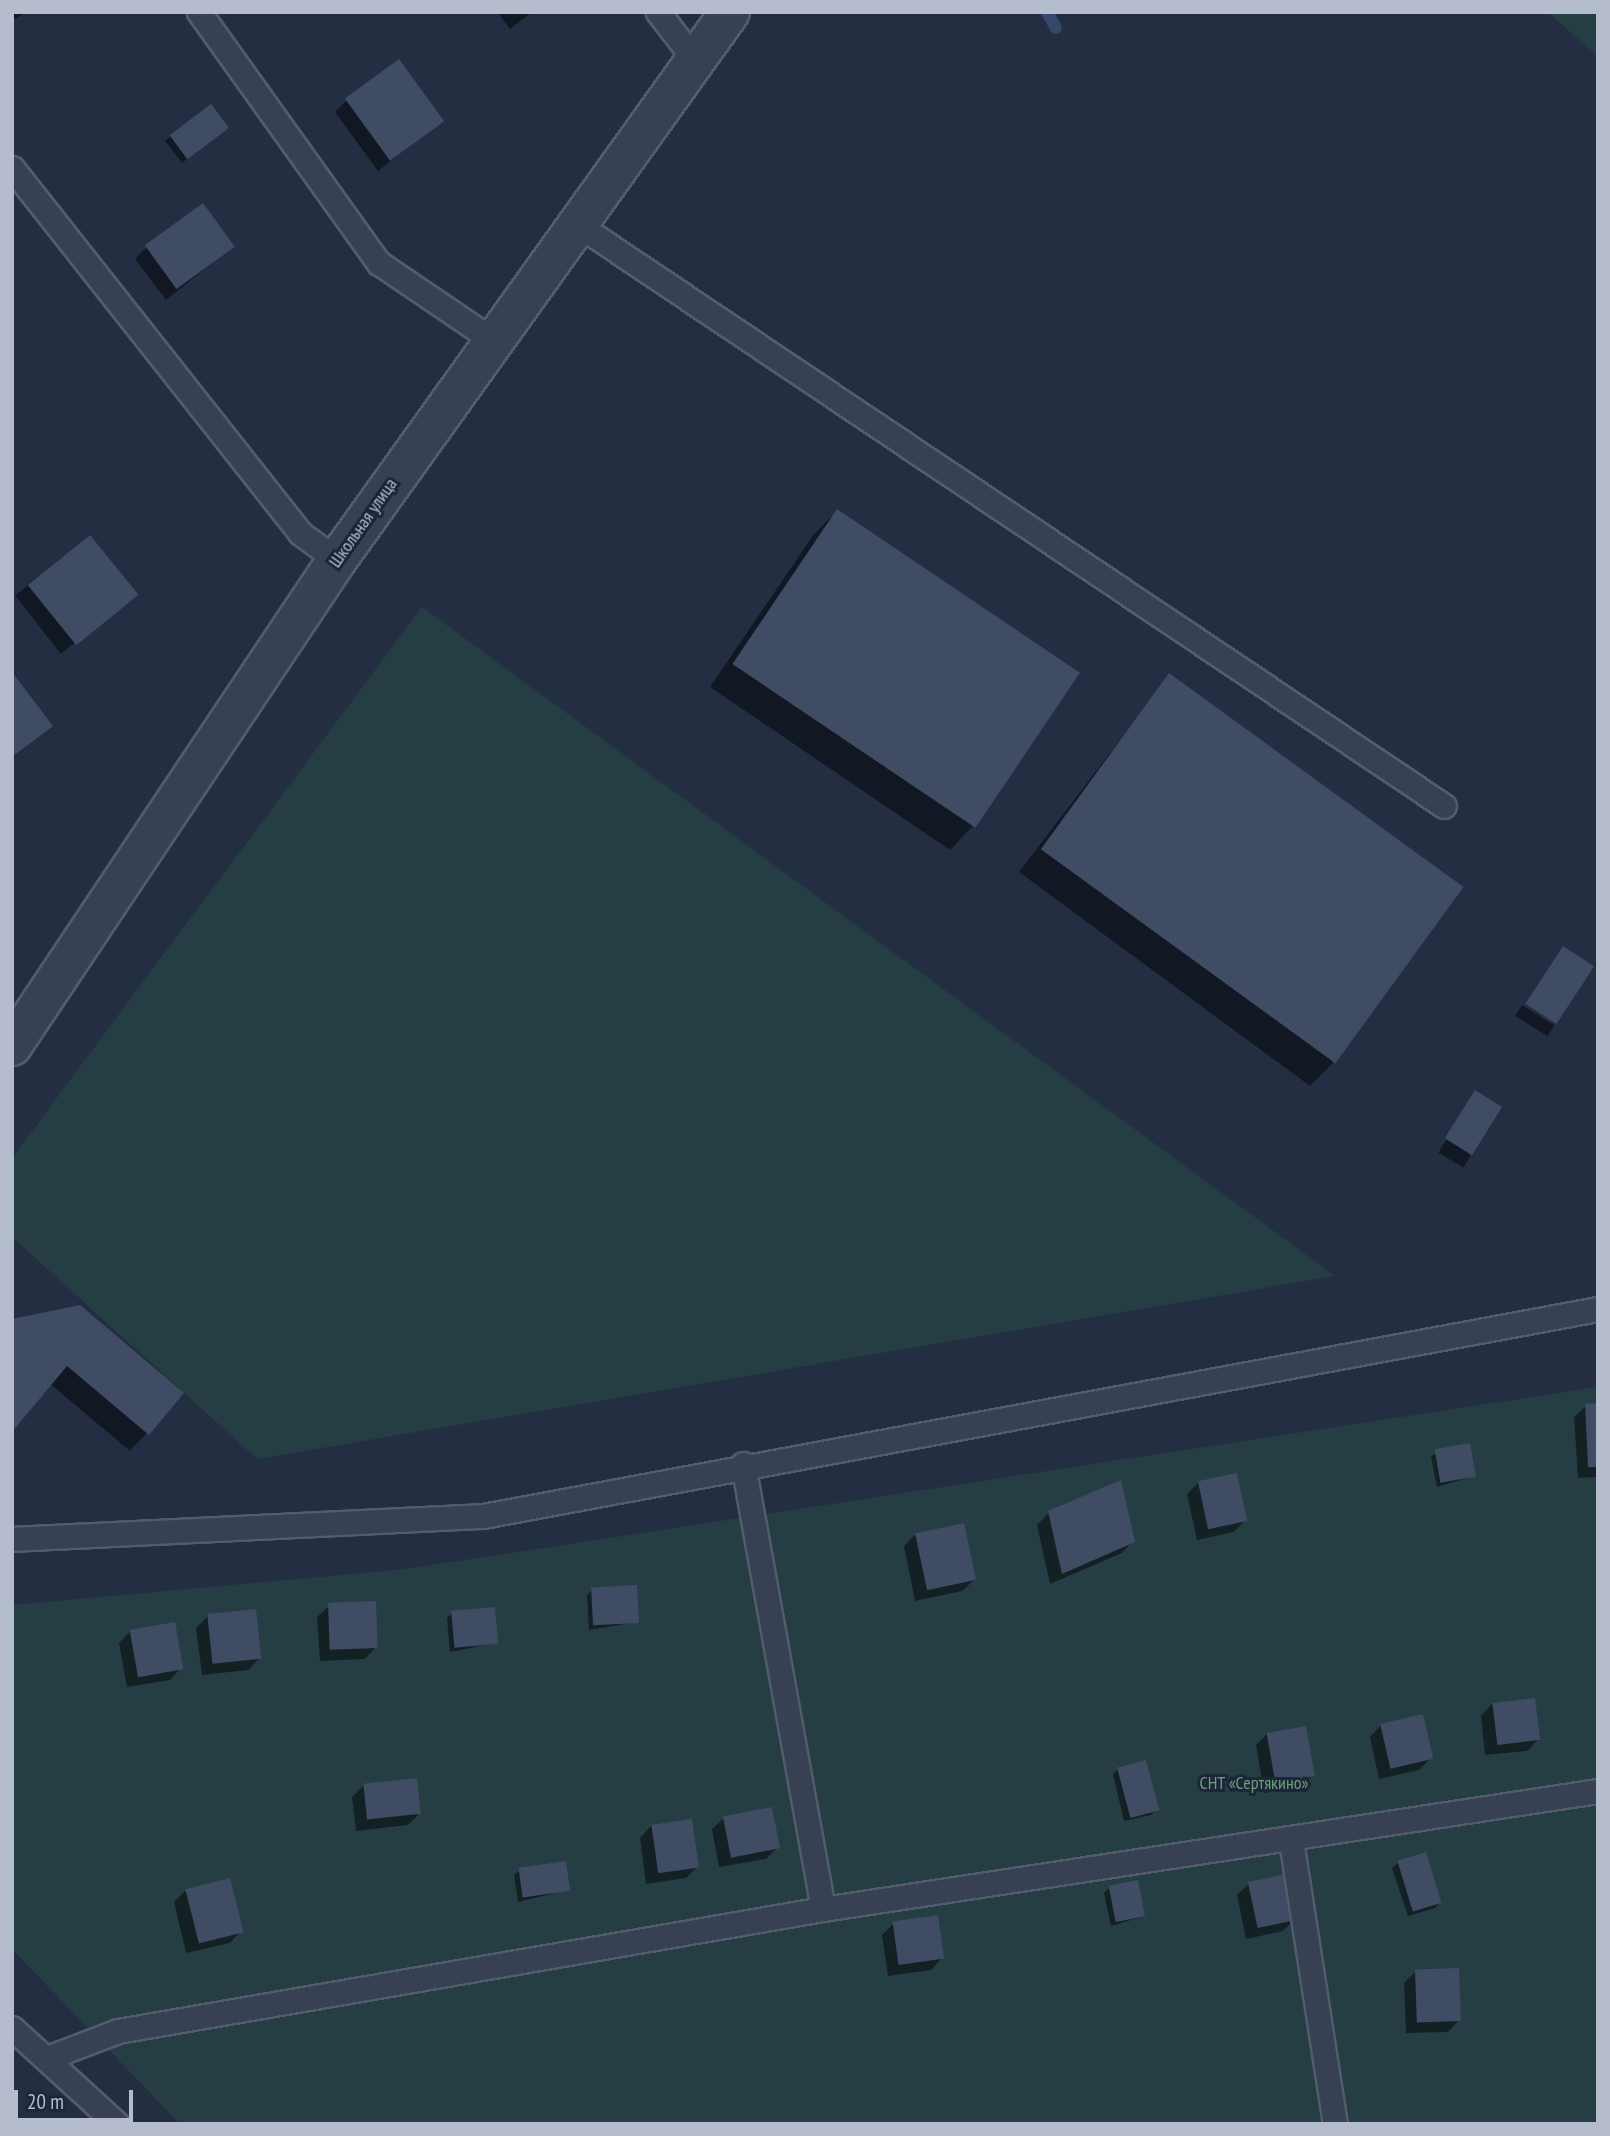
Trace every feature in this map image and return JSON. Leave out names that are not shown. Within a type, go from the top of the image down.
[{"type":"street","name":"Школьная улица","points":[[12,1046],[337,560],[491,339],[730,12]]},
{"type":"lane","points":[[199,12],[379,263],[491,339]]},
{"type":"lane","points":[[658,12],[695,60]]},
{"type":"lane","points":[[12,168],[300,533],[337,560]]},
{"type":"lane","points":[[577,224],[1444,806]]},
{"type":"lane","points":[[12,1539],[483,1516],[743,1464],[1598,1309]]},
{"type":"lane","points":[[743,1464],[823,1909]]},
{"type":"lane","points":[[47,2058],[118,2031],[823,1909],[1291,1840],[1598,1791]]},
{"type":"lane","points":[[1291,1840],[1335,2124]]},
{"type":"lane","points":[[12,2028],[117,2124]]},
{"type":"green space","points":[[1548,12],[1598,12],[1598,57]]},
{"type":"green space","points":[[422,607],[1335,1276],[257,1459],[12,1237],[12,1158]]},
{"type":"green space","name":"СНТ «Сертякино»","points":[[1598,1387],[1598,2124],[180,2124],[12,1949],[12,1605],[406,1569]]},
{"type":"building","points":[[399,59],[444,121],[390,161],[345,98]]},
{"type":"building","points":[[211,104],[229,128],[188,159],[169,135]]},
{"type":"building","points":[[203,203],[235,247],[176,289],[145,245]]},
{"type":"building","points":[[837,509],[1080,673],[975,828],[732,664]]},
{"type":"building","points":[[90,535],[138,595],[76,645],[28,585]]},
{"type":"building","points":[[12,672],[53,726],[12,757]]},
{"type":"building","points":[[1169,673],[1463,887],[1335,1063],[1041,849]]},
{"type":"building","points":[[1563,946],[1594,966],[1556,1024],[1525,1004]]},
{"type":"building","points":[[1475,1090],[1502,1107],[1472,1155],[1445,1138]]},
{"type":"building","points":[[80,1305],[184,1393],[149,1435],[67,1366],[12,1432],[12,1319]]},
{"type":"building","points":[[1598,1403],[1598,1467],[1588,1467],[1585,1404]]},
{"type":"building","points":[[1470,1443],[1476,1476],[1440,1483],[1435,1449]]},
{"type":"building","points":[[1237,1473],[1247,1521],[1208,1529],[1198,1481]]},
{"type":"building","points":[[1121,1480],[1135,1542],[1062,1574],[1048,1511]]},
{"type":"building","points":[[964,1523],[976,1580],[927,1590],[915,1533]]},
{"type":"building","points":[[637,1585],[639,1623],[593,1625],[591,1587]]},
{"type":"building","points":[[376,1601],[378,1648],[330,1650],[328,1603]]},
{"type":"building","points":[[495,1607],[498,1644],[454,1648],[451,1611]]},
{"type":"building","points":[[256,1609],[261,1659],[212,1664],[207,1614]]},
{"type":"building","points":[[175,1622],[183,1669],[138,1677],[130,1630]]},
{"type":"building","points":[[1535,1698],[1540,1740],[1497,1745],[1492,1703]]},
{"type":"building","points":[[1423,1714],[1433,1759],[1390,1769],[1380,1724]]},
{"type":"building","points":[[1306,1726],[1315,1776],[1275,1783],[1267,1733]]},
{"type":"building","points":[[1146,1760],[1159,1810],[1130,1818],[1117,1768]]},
{"type":"building","points":[[417,1778],[421,1814],[367,1819],[363,1784]]},
{"type":"building","points":[[772,1807],[780,1848],[731,1858],[723,1817]]},
{"type":"building","points":[[692,1819],[699,1868],[658,1873],[651,1825]]},
{"type":"building","points":[[1426,1852],[1441,1903],[1413,1911],[1397,1861]]},
{"type":"building","points":[[566,1861],[570,1891],[523,1897],[518,1868]]},
{"type":"building","points":[[1286,1874],[1296,1920],[1258,1928],[1248,1882]]},
{"type":"building","points":[[230,1878],[244,1932],[199,1943],[185,1889]]},
{"type":"building","points":[[1138,1880],[1145,1916],[1116,1922],[1109,1886]]},
{"type":"building","points":[[938,1915],[944,1959],[899,1965],[892,1921]]},
{"type":"building","points":[[1459,1968],[1461,2021],[1417,2023],[1415,1970]]},
{"type":"waterway","points":[[1047,12],[1056,28]]}]
